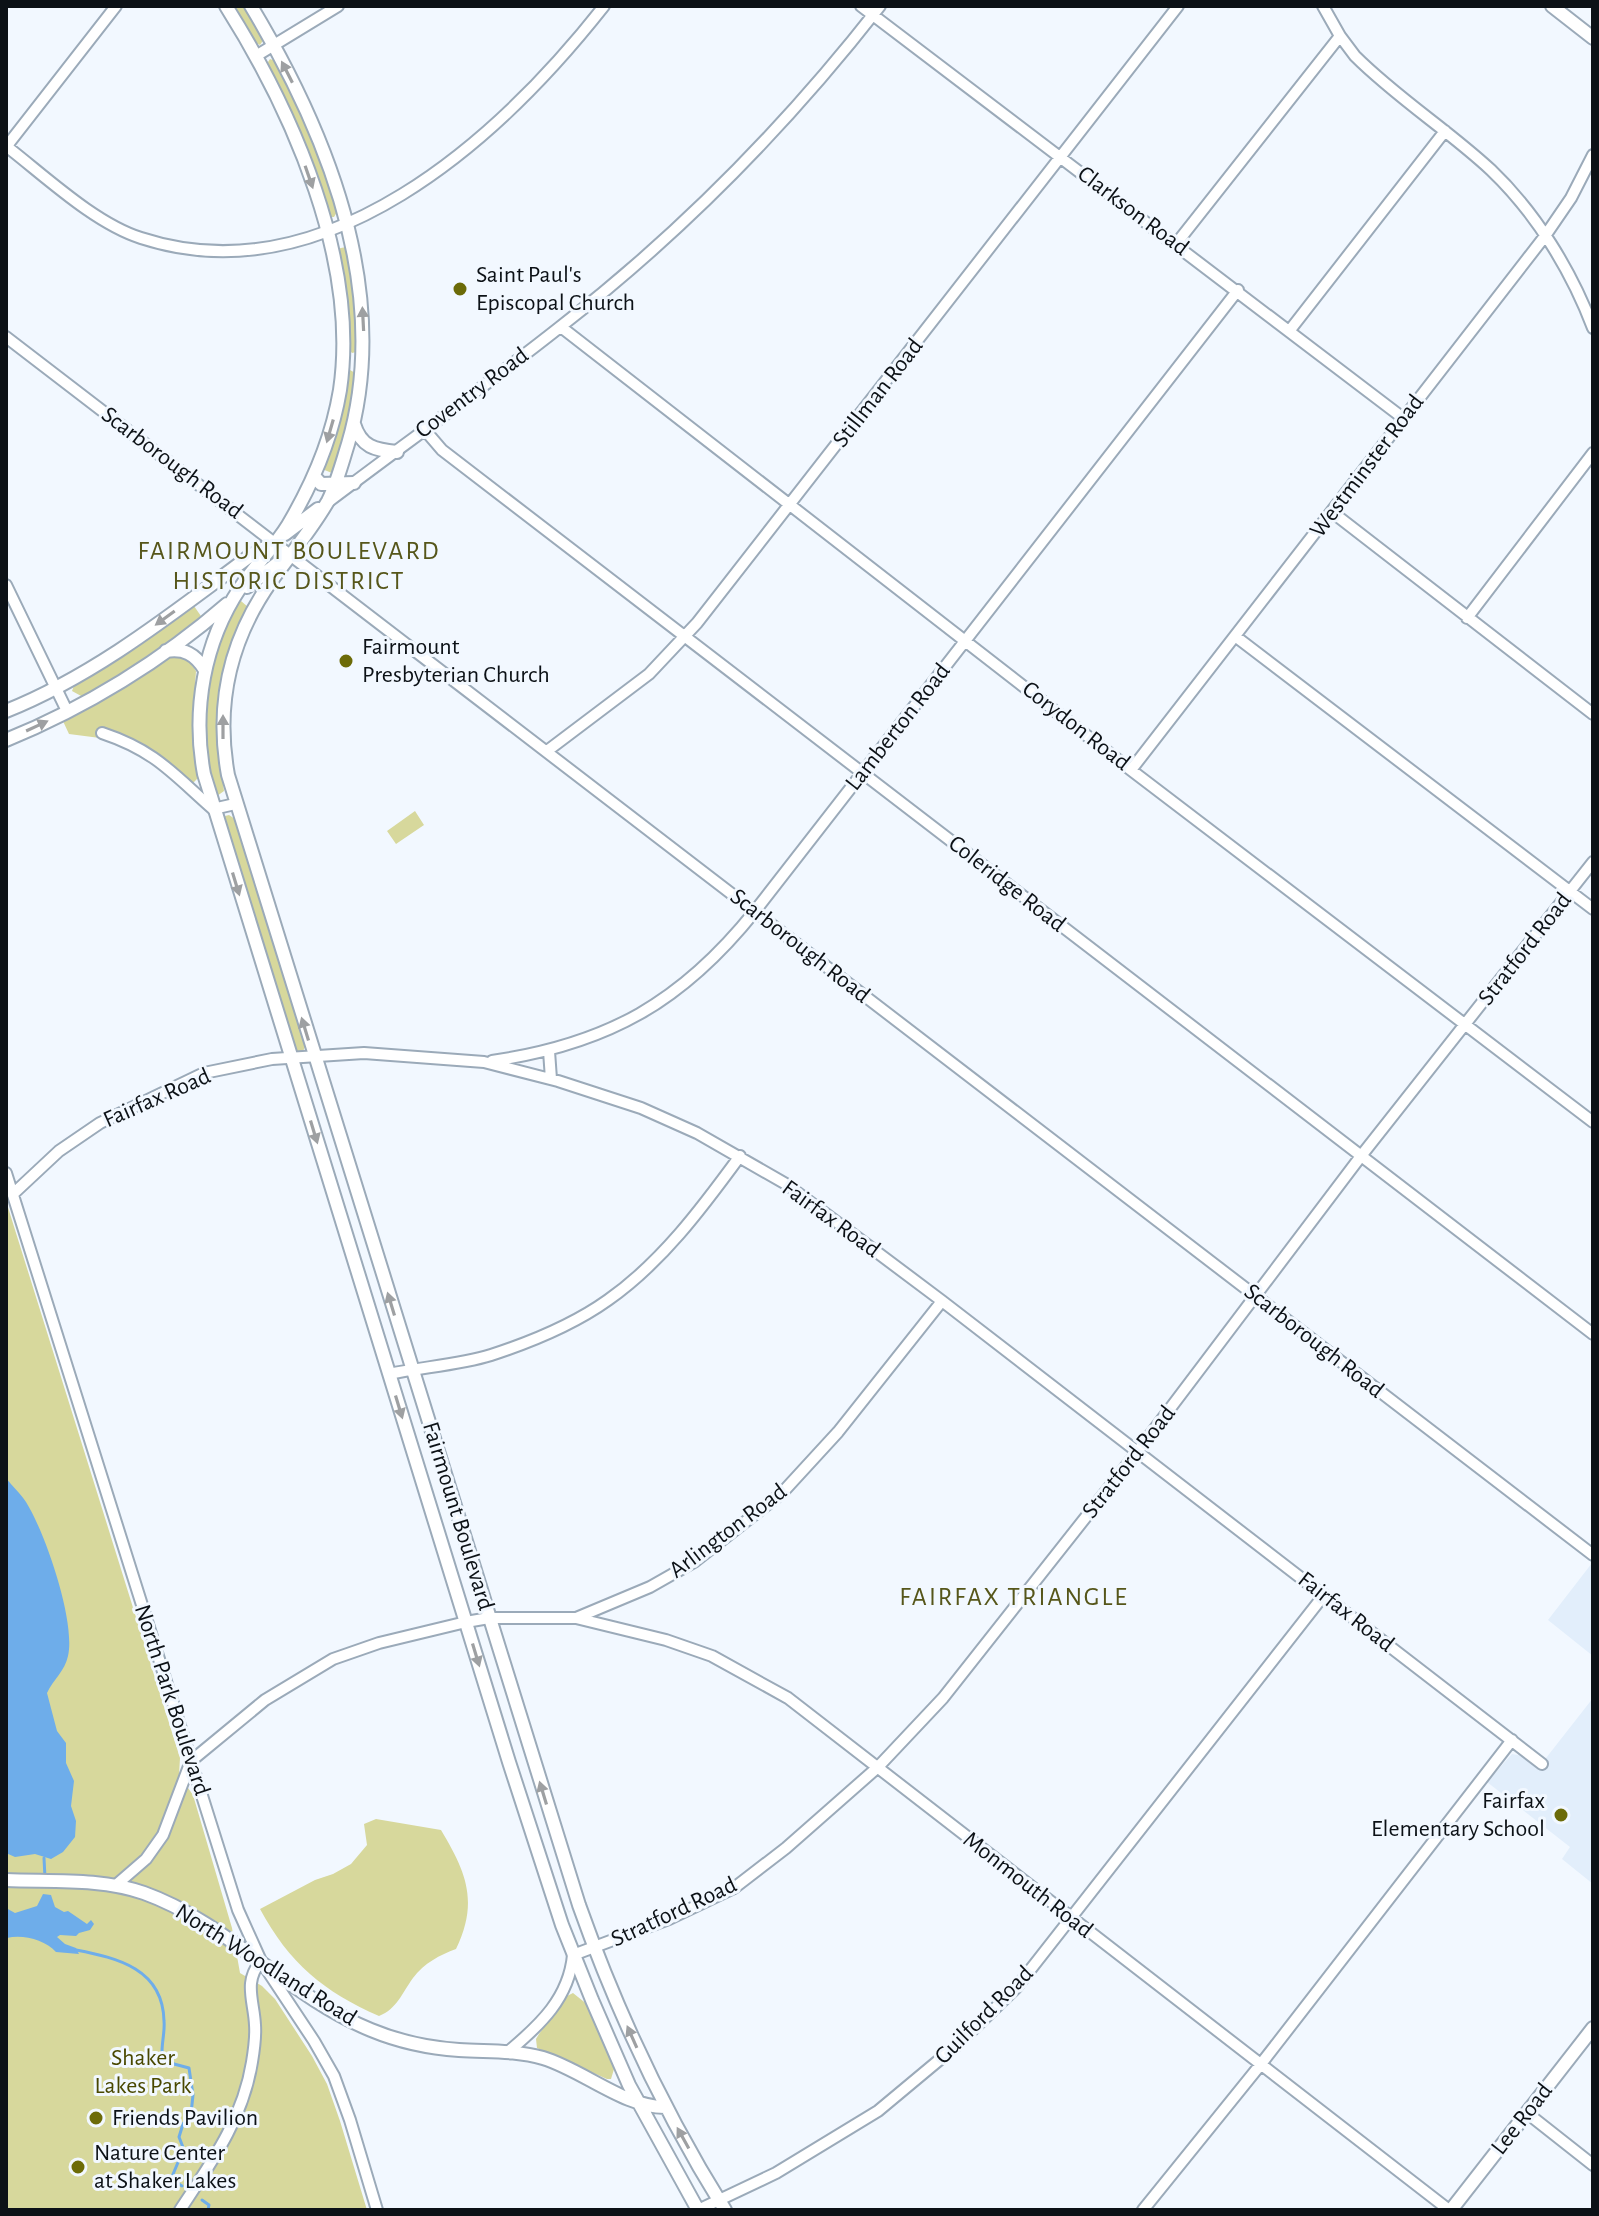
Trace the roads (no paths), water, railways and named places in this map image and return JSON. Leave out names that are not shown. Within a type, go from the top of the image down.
[{"type":"main road","name":"Fairmount Boulevard","points":[[226,6],[256,56],[300,150],[326,231],[342,305],[343,362],[333,421],[314,476],[276,543],[232,600],[216,635],[205,670],[200,710],[202,763],[213,809],[540,1860],[573,1955],[612,2047],[638,2102],[698,2210]]},
{"type":"main road","name":"Fairmount Boulevard","points":[[251,6],[274,46],[317,138],[344,222],[360,287],[363,363],[354,422],[335,485],[248,618],[228,672],[223,701],[223,740],[228,775],[560,1848],[595,1947],[639,2052],[722,2206]]},
{"type":"main road","points":[[1552,6],[1593,38]]},
{"type":"main road","points":[[343,362],[363,363]]},
{"type":"main road","points":[[354,422],[366,445],[397,452]]},
{"type":"main road","points":[[314,476],[321,484],[354,483]]},
{"type":"main road","name":"Coventry Road","points":[[6,711],[56,687],[124,647],[250,556],[276,543],[326,503]]},
{"type":"main road","points":[[6,740],[67,711],[166,651],[291,554]]},
{"type":"main road","points":[[166,651],[187,652],[205,670]]},
{"type":"main road","name":"North Woodland Road","points":[[6,1880],[116,1885],[170,1904],[261,1961],[322,2005],[384,2035],[433,2048],[509,2051],[564,2065],[638,2102],[666,2107]]},
{"type":"main road","name":"Lee Road","points":[[1450,2210],[1593,2028]]},
{"type":"street","points":[[116,6],[6,147],[90,210],[139,238],[190,250],[233,253],[282,247],[326,231],[420,182],[475,142],[571,48],[604,6]]},
{"type":"street","points":[[256,56],[338,6]]},
{"type":"street","name":"Clarkson Road","points":[[861,6],[877,10],[1061,157],[1403,418]]},
{"type":"street","name":"Stillman Road","points":[[547,751],[640,681],[686,636],[1178,6]]},
{"type":"street","points":[[1323,6],[1340,36],[1368,69],[1500,180],[1545,236],[1572,282],[1593,328]]},
{"type":"street","name":"Coventry Road","points":[[326,503],[561,327],[727,180],[807,97],[877,10]]},
{"type":"street","points":[[1176,244],[1340,36]]},
{"type":"street","points":[[1290,330],[1445,131]]},
{"type":"street","name":"Westminster Road","points":[[1131,770],[1545,236],[1571,198],[1593,155]]},
{"type":"street","name":"Lamberton Road","points":[[484,1062],[549,1051],[618,1026],[659,1004],[707,965],[755,911],[1238,290]]},
{"type":"street","name":"Corydon Road","points":[[561,327],[1131,770],[1593,1122]]},
{"type":"street","name":"Scarborough Road","points":[[6,337],[1593,1555]]},
{"type":"street","name":"Coleridge Road","points":[[424,429],[442,450],[1593,1334]]},
{"type":"street","points":[[1467,618],[1593,453]]},
{"type":"street","points":[[1332,512],[1593,714]]},
{"type":"street","points":[[6,585],[67,711]]},
{"type":"street","points":[[1235,636],[1593,909]]},
{"type":"street","points":[[102,733],[153,755],[213,809],[235,804]]},
{"type":"street","name":"Stratford Road","points":[[573,1955],[669,1919],[734,1888],[786,1848],[878,1767],[943,1698],[1138,1451],[1361,1156],[1593,862]]},
{"type":"street","points":[[549,1051],[551,1079]]},
{"type":"street","name":"Fairfax Road","points":[[13,1194],[59,1151],[90,1130],[153,1096],[204,1073],[272,1059],[364,1053],[484,1062],[551,1079],[641,1108],[697,1133],[786,1184],[1138,1451],[1542,1764]]},
{"type":"street","points":[[389,1374],[489,1356],[548,1334],[607,1301],[653,1262],[704,1204],[740,1156]]},
{"type":"street","name":"North Park Boulevard","points":[[6,1173],[238,1910],[261,1961],[334,2076],[377,2210]]},
{"type":"street","name":"Arlington Road","points":[[116,1885],[146,1859],[163,1835],[191,1761],[265,1700],[333,1659],[379,1643],[489,1618],[576,1618],[650,1587],[694,1562],[782,1493],[838,1432],[942,1301]]},
{"type":"street","name":"Guilford Road","points":[[698,2210],[722,2206],[878,2111],[1016,1988],[1324,1595]]},
{"type":"street","name":"Monmouth Road","points":[[576,1618],[666,1640],[712,1656],[788,1698],[1450,2210]]},
{"type":"street","points":[[1143,2210],[1261,2064],[1512,1740]]},
{"type":"street","points":[[509,2051],[554,2007],[568,1980],[573,1955]]},
{"type":"street","points":[[180,2210],[226,2140],[246,2090],[255,2036],[249,1985],[251,1975],[261,1961]]},
{"type":"street","points":[[1527,2113],[1593,2165]]},
{"type":"water","points":[[6,1478],[26,1502],[42,1534],[57,1578],[67,1622],[68,1656],[47,1693],[57,1731],[66,1743],[66,1763],[74,1781],[71,1806],[76,1821],[75,1837],[63,1852],[51,1859],[35,1854],[15,1857],[6,1853]]},
{"type":"water","points":[[43,1894],[51,1895],[55,1907],[68,1911],[87,1924],[91,1920],[94,1924],[90,1930],[76,1936],[57,1937],[76,1948],[79,1954],[56,1952],[33,1939],[7,1938],[6,1908],[15,1913],[37,1906]]},
{"type":"waterway","points":[[44,1858],[45,1878]]},
{"type":"waterway","points":[[76,1950],[122,1962],[147,1978],[156,1989],[162,2003],[164,2021],[162,2052],[174,2064],[189,2068],[193,2095],[191,2114],[183,2124],[179,2137],[186,2155],[179,2160],[171,2179],[182,2186]]},
{"type":"waterway","points":[[202,2200],[209,2205],[208,2210]]},
{"type":"place","name":"Saint Paul's Episcopal Church","points":[[460,289]]},
{"type":"place","name":"Fairmount Presbyterian Church","points":[[346,661]]},
{"type":"place","name":"Fairfax Elementary School","points":[[1561,1815]]},
{"type":"place","name":"Friends Pavilion","points":[[96,2118]]},
{"type":"place","name":"Nature Center at Shaker Lakes","points":[[78,2167]]},
{"type":"district","name":"FAIRMOUNT BOULEVARD HISTORIC DISTRICT","points":[[289,566]]},
{"type":"district","name":"FAIRFAX TRIANGLE","points":[[1014,1597]]},
{"type":"park label","name":"Shaker Lakes Park","points":[[143,2072]]}]
